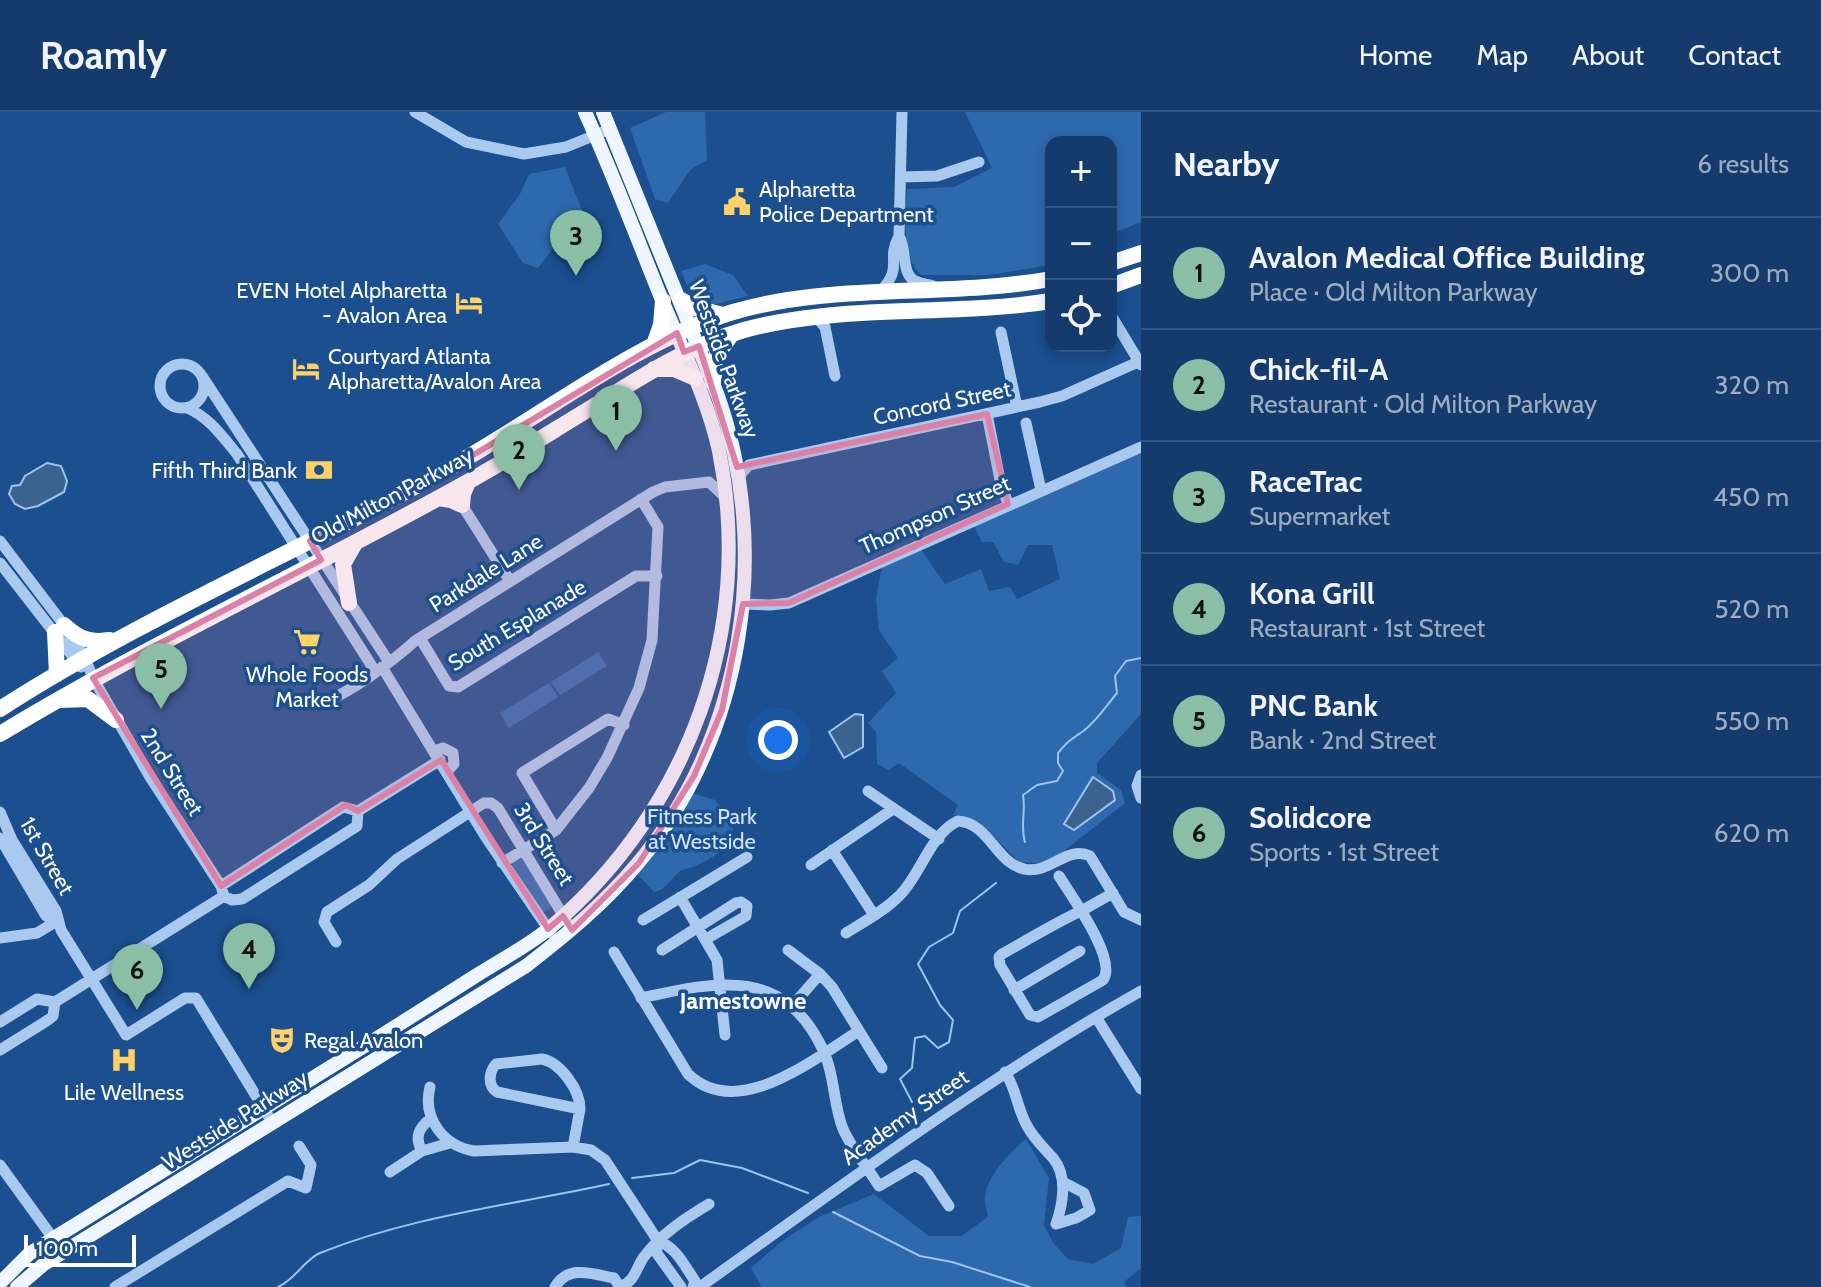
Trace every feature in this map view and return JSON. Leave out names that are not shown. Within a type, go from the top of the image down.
[{"type":"highway","points":[[1117,261],[1141,253]]},
{"type":"highway","points":[[1117,284],[1141,275]]},
{"type":"highway","name":"Old Milton Parkway","points":[[0,734],[684,330],[725,315],[779,302],[1045,280]]},
{"type":"highway","points":[[681,300],[695,308],[725,315]]},
{"type":"highway","points":[[654,345],[661,325],[663,301]]},
{"type":"highway","name":"Old Milton Parkway","points":[[0,709],[120,639],[309,554],[357,541],[468,482],[653,369],[692,349],[778,323],[1045,302]]},
{"type":"highway","points":[[713,383],[716,356],[731,335]]},
{"type":"highway","points":[[653,369],[674,369],[695,378]]},
{"type":"highway","points":[[438,498],[462,505],[468,482]]},
{"type":"highway","points":[[349,603],[343,564],[357,541]]},
{"type":"highway","points":[[57,674],[59,629],[90,642],[120,639]]},
{"type":"highway","points":[[54,700],[88,699],[116,720]]},
{"type":"main road","name":"Westside Parkway","points":[[0,1283],[29,1254],[264,1108],[553,935],[572,930],[639,863],[694,776],[726,697],[743,604],[744,542],[738,477],[742,462],[713,383],[684,330],[663,301],[585,112]]},
{"type":"main road","name":"Westside Parkway","points":[[603,112],[681,300],[684,330]]},
{"type":"main road","name":"Westside Parkway","points":[[17,1287],[63,1252],[482,994],[553,935],[563,916],[612,868],[645,825],[686,753],[703,710],[724,613],[725,497],[720,456],[710,416],[695,378],[692,349]]},
{"type":"main road","points":[[727,529],[734,546],[734,597],[743,604]]},
{"type":"street","points":[[415,112],[466,142],[524,154],[547,152],[610,129]]},
{"type":"street","points":[[879,293],[893,279],[895,269],[893,247],[899,236],[902,112]]},
{"type":"street","points":[[901,177],[937,176],[979,162]]},
{"type":"street","points":[[899,236],[905,246],[907,273],[913,280],[942,289]]},
{"type":"street","points":[[825,320],[835,376]]},
{"type":"street","points":[[1117,325],[1140,364]]},
{"type":"street","points":[[1001,332],[1017,407]]},
{"type":"street","name":"Concord Street","points":[[742,462],[987,414],[1062,396],[1140,364]]},
{"type":"street","points":[[172,366],[193,367],[202,376],[309,554],[224,437],[197,412],[172,407],[162,397],[159,390],[162,376],[172,366]]},
{"type":"street","points":[[187,408],[202,396],[202,376]]},
{"type":"street","points":[[987,414],[1008,504]]},
{"type":"street","points":[[1026,423],[1041,490]]},
{"type":"street","name":"Thompson Street","points":[[743,604],[789,603],[1141,447]]},
{"type":"street","points":[[720,456],[709,482],[725,497]]},
{"type":"street","name":"Parkdale Lane","points":[[289,701],[324,702],[641,499],[665,487],[709,482]]},
{"type":"street","points":[[502,863],[556,830],[589,788],[624,725],[639,688],[652,640],[658,527],[641,499]]},
{"type":"street","points":[[462,505],[510,581]]},
{"type":"street","points":[[0,541],[59,629]]},
{"type":"street","name":"3rd Street","points":[[309,554],[349,603],[382,667]]},
{"type":"street","name":"3rd Street","points":[[309,554],[502,863],[553,935]]},
{"type":"street","points":[[0,563],[59,629]]},
{"type":"street","name":"South Esplanade","points":[[420,638],[449,686],[458,687],[636,576],[657,576]]},
{"type":"street","name":"2nd Street","points":[[59,629],[93,678],[223,891]]},
{"type":"street","points":[[556,830],[522,773],[608,719],[624,725]]},
{"type":"street","points":[[0,1022],[37,999],[55,1002],[343,807],[358,811],[441,761]]},
{"type":"street","points":[[1141,775],[1137,786],[1141,798]]},
{"type":"street","points":[[868,791],[939,839]]},
{"type":"street","name":"3rd Street","points":[[470,811],[484,803],[495,805],[525,849],[572,930]]},
{"type":"street","points":[[811,865],[893,809]]},
{"type":"street","points":[[223,891],[232,900],[242,899],[357,826],[358,811]]},
{"type":"street","points":[[336,942],[324,922],[327,912],[369,885],[397,859],[470,811]]},
{"type":"street","name":"1st Street","points":[[0,812],[12,840],[56,911],[57,921],[126,1035],[185,998],[196,998],[272,1122]]},
{"type":"street","points":[[846,933],[900,896],[949,826],[958,821],[964,821],[985,834],[1006,858],[1026,870],[1042,869],[1070,854],[1082,852],[1096,862],[1124,912],[1141,920]]},
{"type":"street","points":[[431,837],[439,849]]},
{"type":"street","name":"1st Street","points":[[0,838],[46,916],[57,921]]},
{"type":"street","points":[[832,850],[874,915]]},
{"type":"street","points":[[643,920],[747,857]]},
{"type":"street","points":[[1059,876],[1080,912],[1104,954],[1108,971],[1103,980],[1038,1017],[1030,1015],[999,962],[1002,954],[1080,912],[1113,893]]},
{"type":"street","points":[[680,897],[717,960],[725,1035]]},
{"type":"street","points":[[662,950],[736,903],[747,906],[746,916],[706,939]]},
{"type":"street","points":[[0,938],[29,935],[57,921]]},
{"type":"street","points":[[788,950],[832,987],[882,1068]]},
{"type":"street","points":[[1014,990],[1080,951]]},
{"type":"street","points":[[614,952],[688,1074],[698,1084],[711,1090],[728,1092],[768,1086],[859,1031]]},
{"type":"street","points":[[792,1006],[820,974]]},
{"type":"street","points":[[641,998],[741,983],[776,994],[807,1022],[824,1052],[844,1130],[879,1186],[915,1165],[922,1167],[949,1206]]},
{"type":"street","name":"Academy Street","points":[[700,1287],[1005,1072],[1141,991]]},
{"type":"street","points":[[0,1050],[53,1016],[55,1002]]},
{"type":"street","points":[[1096,1017],[1141,1089]]},
{"type":"street","points":[[573,1147],[580,1109],[578,1099],[560,1068],[552,1061],[542,1059],[501,1062],[493,1068],[490,1084],[497,1092],[580,1109]]},
{"type":"street","points":[[1005,1072],[1014,1087],[1027,1128],[1054,1159],[1063,1182]]},
{"type":"street","points":[[430,1087],[430,1119],[450,1143],[474,1151],[573,1147],[591,1150],[605,1160],[658,1241],[670,1245],[695,1281],[693,1287]]},
{"type":"street","points":[[422,1151],[417,1135],[421,1126],[430,1119]]},
{"type":"street","points":[[390,1172],[422,1151],[450,1143]]},
{"type":"street","points":[[115,1287],[288,1181],[306,1188],[311,1165],[299,1146]]},
{"type":"street","points":[[0,1165],[63,1252]]},
{"type":"street","points":[[555,1287],[559,1280],[579,1271],[614,1278],[620,1287],[632,1281],[643,1259],[672,1227],[709,1204]]},
{"type":"street","points":[[658,1241],[656,1252],[681,1287]]},
{"type":"highlighted area","points":[[677,333],[684,352],[699,346],[737,467],[987,414],[1008,504],[789,603],[743,604],[722,710],[694,776],[639,863],[572,930],[563,916],[548,929],[441,760],[358,811],[346,805],[221,886],[93,678],[321,560],[310,541],[463,461]]},
{"type":"green space","points":[[666,112],[705,112],[707,160],[691,169],[668,203],[655,199],[630,128]]},
{"type":"green space","points":[[965,112],[1141,112],[1141,222],[1117,232],[1117,136],[1045,136],[1045,266],[988,275],[921,275],[914,267],[907,246],[907,189],[954,187],[992,168]]},
{"type":"green space","points":[[565,167],[590,231],[573,246],[561,238],[538,268],[523,263],[498,224],[520,194],[529,174]]},
{"type":"green space","points":[[705,264],[733,275],[748,296],[712,305],[693,299],[681,271]]},
{"type":"green space","points":[[1141,451],[1141,714],[1097,763],[1097,773],[1121,790],[1125,803],[1055,858],[1038,863],[1020,862],[973,820],[953,815],[958,805],[899,763],[889,770],[877,764],[876,732],[868,723],[896,693],[882,671],[898,658],[879,630],[876,599],[882,565],[920,548],[945,584],[981,569],[989,591],[1010,587],[1017,599],[1060,579],[1052,545],[1028,545],[1018,565],[1004,562],[993,542],[982,542],[973,525]]},
{"type":"green space","points":[[598,652],[607,666],[560,695],[551,682]]},
{"type":"green space","points":[[549,683],[558,697],[509,728],[500,713]]},
{"type":"green space","name":"Fitness Park at Westside","points":[[691,793],[715,800],[733,821],[731,837],[716,854],[681,870],[665,887],[654,892],[635,872]]},
{"type":"green space","points":[[522,857],[552,902],[551,908],[545,912],[541,911],[513,868],[513,862]]},
{"type":"green space","points":[[252,923],[269,950],[252,960],[235,934]]},
{"type":"green space","points":[[1026,1139],[1049,1178],[1044,1225],[1054,1244],[1068,1259],[1093,1264],[1121,1248],[1128,1217],[1141,1216],[1141,1268],[1124,1282],[1127,1287],[762,1287],[751,1268],[782,1241],[819,1217],[874,1194],[929,1236],[961,1236],[988,1217],[986,1189],[994,1173]]},
{"type":"shaded area","points":[[47,463],[61,466],[67,481],[64,492],[38,506],[25,509],[15,504],[9,494],[12,486],[20,485],[25,476]]},
{"type":"shaded area","points":[[855,714],[863,715],[863,747],[844,758],[829,732]]},
{"type":"shaded area","points":[[1093,777],[1113,791],[1115,800],[1074,830],[1064,824]]},
{"type":"waterway","points":[[1025,842],[1023,795],[1037,785],[1057,781],[1063,771],[1058,763],[1058,753],[1092,724],[1117,693],[1115,676],[1126,661],[1141,658]]},
{"type":"waterway","points":[[912,1102],[900,1079],[912,1068],[915,1038],[925,1036],[938,1048],[949,1042],[953,1020],[940,1005],[918,964],[929,947],[953,933],[960,911],[996,883]]},
{"type":"waterway","points":[[632,1178],[674,1173],[700,1160],[742,1168],[808,1193]]},
{"type":"waterway","points":[[278,1287],[315,1256],[355,1240],[426,1220],[609,1184]]},
{"type":"waterway","points":[[833,1212],[920,1256],[952,1262],[1030,1287]]},
{"type":"place","name":"Alpharetta Police Department","points":[[737,202]]},
{"type":"place","name":"RaceTrac","points":[[576,276]]},
{"type":"place","name":"EVEN Hotel Alpharetta - Avalon Area","points":[[469,303]]},
{"type":"place","name":"Courtyard Atlanta Alpharetta/Avalon Area","points":[[306,369]]},
{"type":"place","name":"Avalon Medical Office Building","points":[[616,451]]},
{"type":"place","name":"Fifth Third Bank","points":[[319,470]]},
{"type":"place","name":"Chick-fil-A","points":[[519,490]]},
{"type":"place","name":"Whole Foods Market","points":[[307,642]]},
{"type":"place","name":"PNC Bank","points":[[161,709]]},
{"type":"place","name":"Kona Grill","points":[[249,989]]},
{"type":"place","name":"Solidcore","points":[[137,1010]]},
{"type":"place","name":"Regal Avalon","points":[[282,1040]]},
{"type":"place","name":"Lile Wellness","points":[[124,1060]]},
{"type":"district","name":"Jamestowne","points":[[743,1000]]}]
